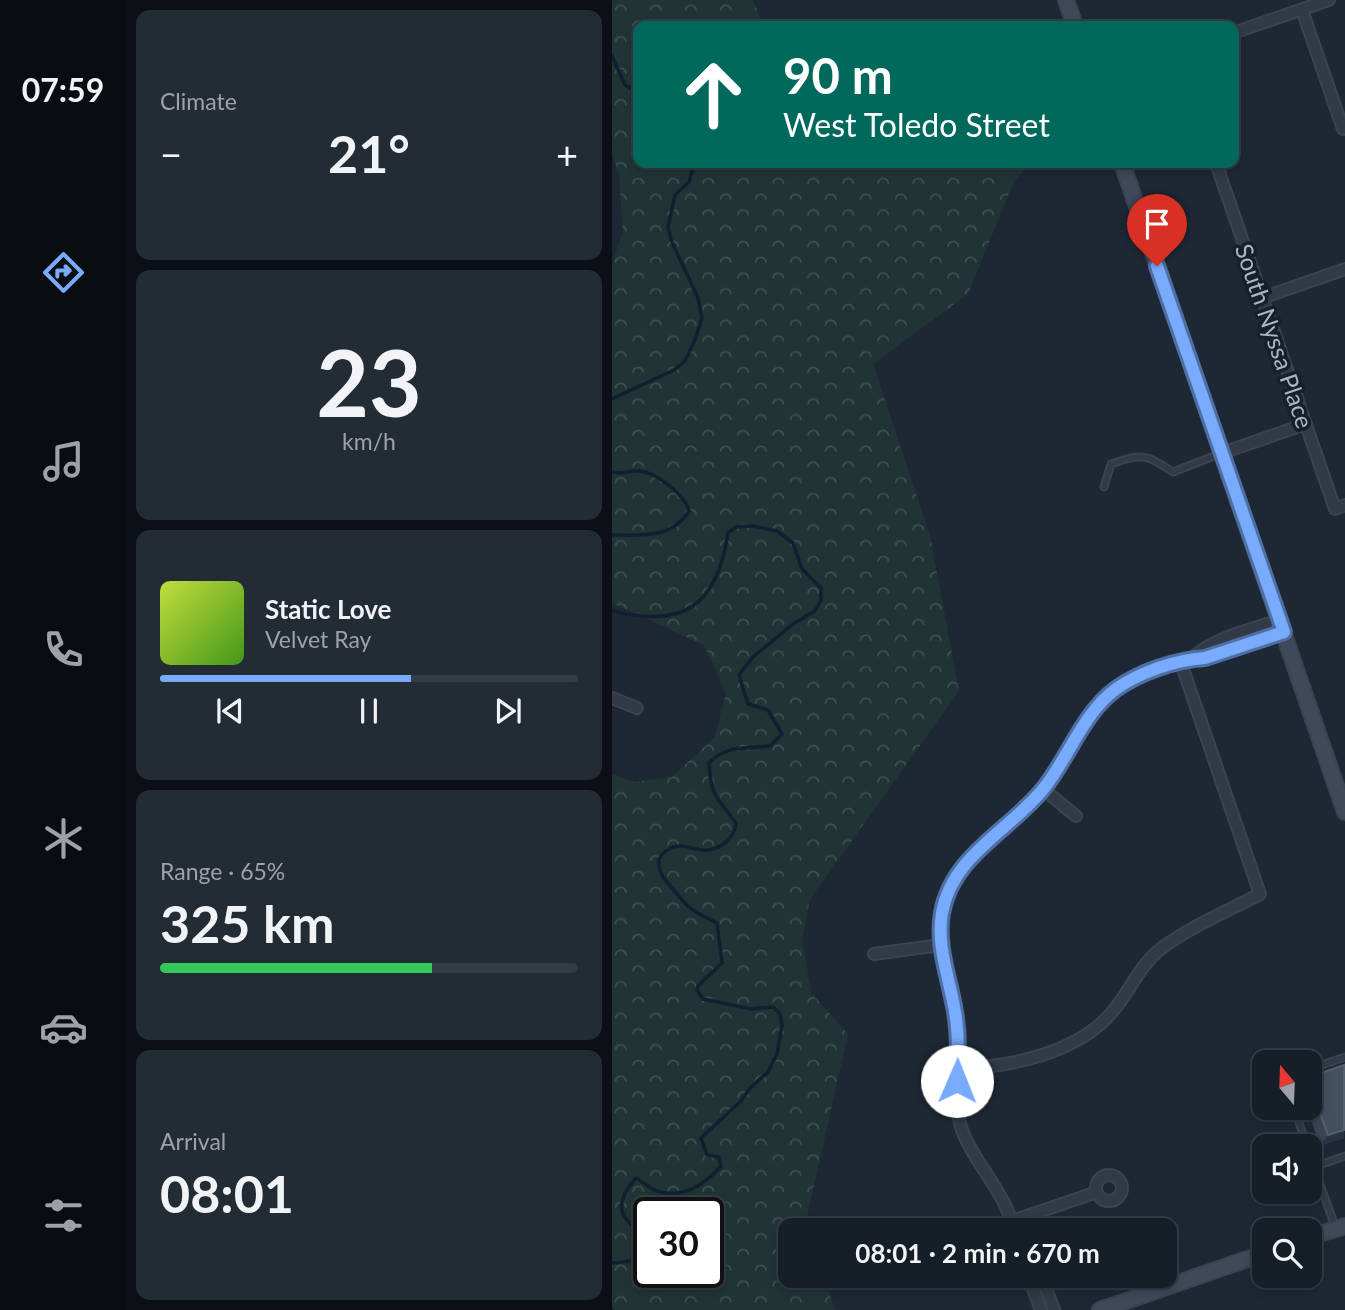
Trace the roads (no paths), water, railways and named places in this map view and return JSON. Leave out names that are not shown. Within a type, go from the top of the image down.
[{"type":"street","points":[[1066,0],[1073,21]]},
{"type":"street","points":[[1239,31],[1329,0]]},
{"type":"street","points":[[1302,10],[1343,129]]},
{"type":"street","points":[[1124,168],[1345,812]]},
{"type":"street","name":"South Nyssa Place","points":[[1218,168],[1306,424],[1340,507]]},
{"type":"street","points":[[1262,298],[1345,269]]},
{"type":"street","points":[[1222,453],[1306,424]]},
{"type":"street","points":[[1008,1218],[967,1144],[958,1112],[955,1014],[940,927],[943,905],[957,874],[977,851],[1020,814],[1043,789],[1094,710],[1105,698],[1132,678],[1186,661],[1215,643],[1281,626]]},
{"type":"street","points":[[957,1068],[1014,1064],[1081,1037],[1111,1014],[1142,968],[1161,948],[1260,894],[1186,661]]},
{"type":"street","points":[[612,698],[637,708]]},
{"type":"street","points":[[1043,789],[1076,816]]},
{"type":"street","points":[[874,954],[942,945]]},
{"type":"street","points":[[1032,1218],[1097,1192]]},
{"type":"street","points":[[1322,1233],[1340,1227]]},
{"type":"street","points":[[1100,1310],[1252,1257]]},
{"type":"street","points":[[1033,1288],[1041,1310]]},
{"type":"street","points":[[1046,1288],[1054,1310]]},
{"type":"lane","points":[[1104,487],[1111,464],[1137,455],[1152,459],[1173,472],[1222,453]]},
{"type":"lane","points":[[1322,1065],[1345,1057]]},
{"type":"lane","points":[[1322,1164],[1345,1156]]},
{"type":"lane","points":[[1322,1185],[1340,1227]]},
{"type":"waterway","points":[[612,56],[625,85],[633,90]]},
{"type":"waterway","points":[[612,399],[674,370],[684,362],[695,340],[702,318],[698,298],[671,240],[668,227],[675,195],[689,182],[693,168]]},
{"type":"waterway","points":[[612,472],[640,471],[662,480],[682,498],[689,511],[674,527],[665,531],[645,535],[612,535]]},
{"type":"waterway","points":[[612,611],[659,617],[693,606],[706,594],[716,578],[728,533],[736,527],[752,526],[777,531],[793,543],[802,569],[821,588],[821,600],[815,611],[793,624],[753,657],[739,675],[748,704],[768,710],[782,734],[770,746],[733,749],[718,755],[709,763],[713,791],[736,823],[733,833],[727,841],[713,849],[676,846],[665,852],[659,862],[663,877],[684,902],[717,923],[722,963],[697,990],[703,999],[751,1009],[773,1007],[780,1014],[782,1025],[777,1054],[768,1072],[701,1138],[707,1155],[719,1157],[721,1166],[695,1188],[679,1193],[658,1191],[636,1178],[628,1188],[622,1204],[625,1218],[633,1226]]},
{"type":"waterway","points":[[612,1263],[633,1261]]}]
